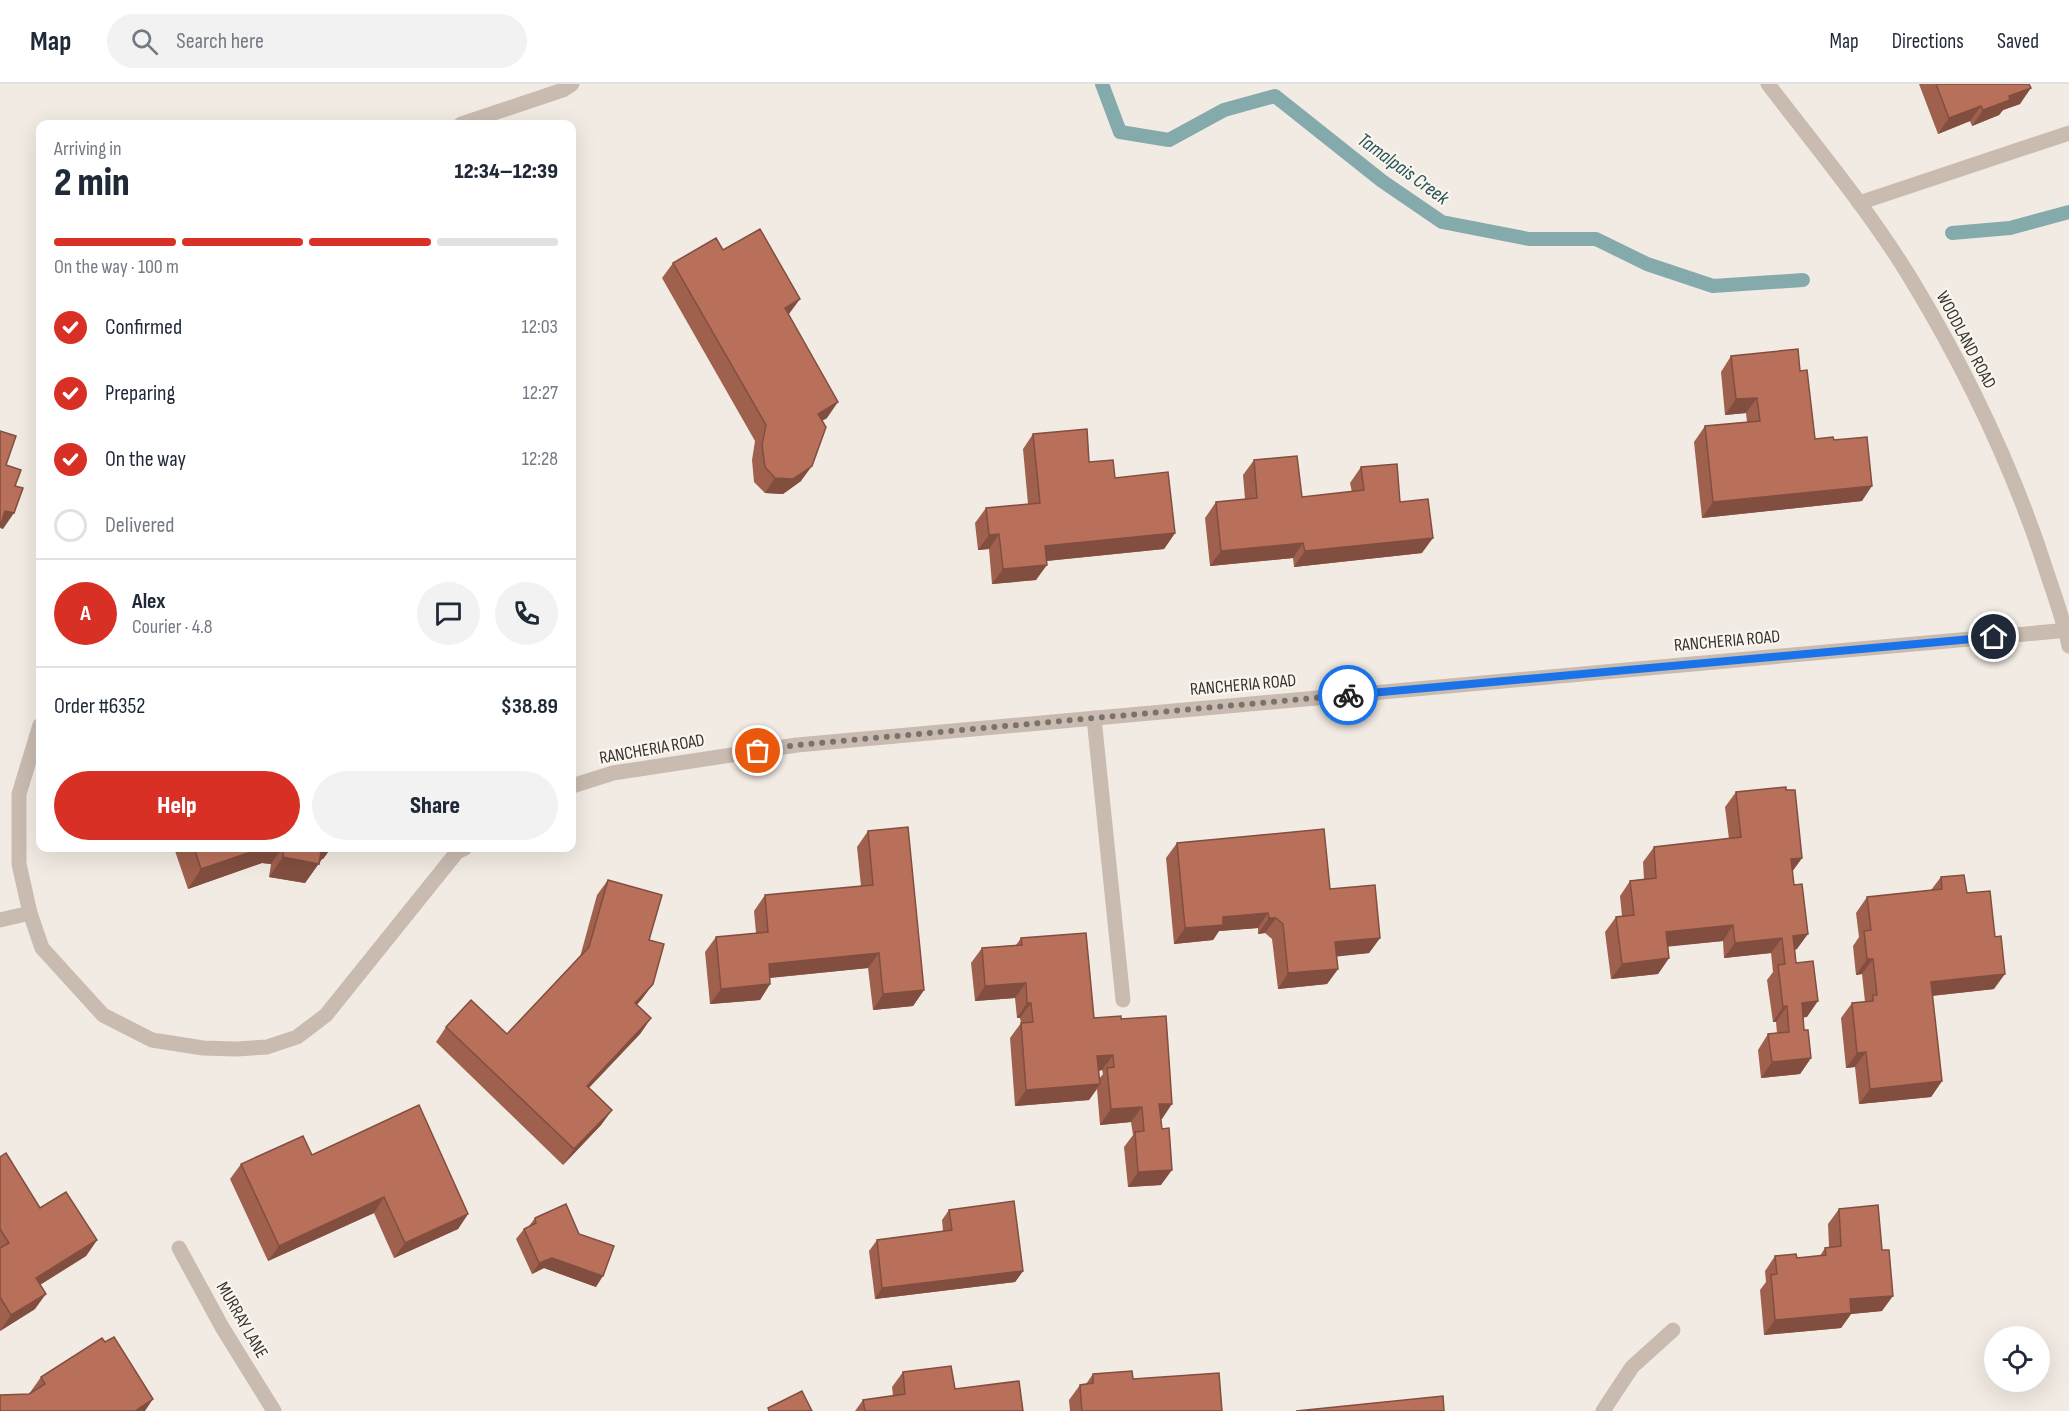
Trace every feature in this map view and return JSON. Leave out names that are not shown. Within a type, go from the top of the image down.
[{"type":"street","points":[[473,120],[564,90],[572,84]]},
{"type":"street","name":"WOODLAND ROAD","points":[[1768,84],[1859,203],[1910,278],[1960,364],[1999,445],[2030,520],[2067,630],[2069,646]]},
{"type":"street","points":[[1859,203],[2069,133]]},
{"type":"street","name":"RANCHERIA ROAD","points":[[576,785],[613,773],[797,745],[2067,630]]},
{"type":"street","points":[[1094,718],[1123,1000]]},
{"type":"street","points":[[36,739],[20,794],[19,864],[30,913],[42,948],[103,1015],[152,1040],[203,1048],[236,1049],[267,1047],[297,1037],[326,1015],[457,852]]},
{"type":"street","points":[[0,920],[30,913]]},
{"type":"street","name":"MURRAY LANE","points":[[179,1248],[222,1328],[274,1411]]},
{"type":"street","points":[[1603,1411],[1632,1367],[1673,1330]]},
{"type":"building","points":[[1936,84],[2029,84],[2031,88],[2009,96],[2010,100],[1983,110],[1981,106],[1949,118]]},
{"type":"building","points":[[760,229],[800,299],[785,308],[838,402],[818,414],[826,427],[812,466],[793,479],[775,478],[765,467],[762,445],[766,425],[673,263],[716,238],[723,250]]},
{"type":"building","points":[[1798,349],[1800,371],[1807,370],[1815,439],[1867,437],[1872,486],[1713,502],[1705,426],[1760,421],[1757,398],[1736,399],[1731,356]]},
{"type":"building","points":[[1087,429],[1089,462],[1113,460],[1115,478],[1168,472],[1175,533],[1045,546],[1047,565],[1003,569],[999,534],[989,535],[986,508],[1040,503],[1033,434]]},
{"type":"building","points":[[0,431],[16,436],[6,465],[21,470],[15,486],[23,488],[14,513],[5,511],[0,527]]},
{"type":"building","points":[[1297,456],[1302,497],[1364,490],[1361,467],[1397,464],[1400,502],[1428,499],[1433,538],[1305,551],[1303,543],[1221,551],[1216,502],[1257,498],[1254,460]]},
{"type":"building","points":[[1786,787],[1786,790],[1795,790],[1802,858],[1791,859],[1794,885],[1802,884],[1808,934],[1793,936],[1796,963],[1813,961],[1818,1001],[1802,1003],[1804,1030],[1808,1030],[1811,1058],[1772,1062],[1768,1034],[1789,1032],[1787,1006],[1783,1007],[1778,965],[1785,964],[1782,938],[1735,943],[1733,925],[1666,932],[1669,958],[1622,964],[1616,917],[1634,915],[1630,881],[1656,878],[1654,847],[1741,837],[1736,792]]},
{"type":"building","points":[[908,827],[924,990],[883,994],[879,953],[769,964],[770,984],[721,989],[716,937],[768,932],[765,895],[873,885],[868,831]]},
{"type":"building","points":[[1324,829],[1330,889],[1375,885],[1380,938],[1335,942],[1338,969],[1288,973],[1283,924],[1276,918],[1269,918],[1268,913],[1223,917],[1223,925],[1185,928],[1177,843]]},
{"type":"building","points":[[195,852],[251,852],[201,869]]},
{"type":"building","points":[[284,852],[321,852],[319,864],[283,857]]},
{"type":"building","points":[[1964,875],[1967,893],[1990,891],[1995,937],[2001,936],[2005,974],[1931,982],[1942,1081],[1870,1089],[1866,1052],[1857,1053],[1852,1003],[1873,1001],[1873,995],[1877,995],[1873,959],[1867,959],[1864,931],[1871,930],[1867,897],[1942,889],[1941,877]]},
{"type":"building","points":[[608,880],[662,895],[649,940],[664,944],[653,984],[635,1003],[651,1018],[587,1086],[612,1110],[574,1149],[446,1027],[471,1000],[507,1034],[589,947]]},
{"type":"building","points":[[1086,933],[1094,1018],[1166,1016],[1172,1104],[1159,1104],[1162,1129],[1169,1128],[1172,1170],[1138,1172],[1135,1132],[1144,1131],[1142,1107],[1111,1109],[1107,1068],[1114,1067],[1113,1055],[1097,1056],[1100,1084],[1026,1090],[1021,1023],[1033,1022],[1031,1003],[1027,1003],[1026,983],[985,986],[982,948],[1022,945],[1021,938]]},
{"type":"building","points":[[419,1105],[468,1214],[405,1243],[384,1197],[279,1246],[241,1164],[303,1136],[312,1155]]},
{"type":"building","points":[[6,1153],[40,1208],[66,1192],[97,1240],[36,1278],[46,1294],[11,1315],[0,1297],[0,1248],[9,1243],[0,1229],[0,1157]]},
{"type":"building","points":[[1014,1201],[1023,1271],[882,1288],[877,1240],[952,1230],[949,1210]]},
{"type":"building","points":[[566,1204],[579,1234],[614,1246],[603,1276],[552,1258],[539,1263],[524,1229],[536,1223],[535,1218]]},
{"type":"building","points":[[1878,1205],[1882,1250],[1889,1250],[1893,1296],[1850,1299],[1851,1313],[1775,1320],[1771,1275],[1777,1274],[1775,1256],[1796,1254],[1797,1258],[1826,1255],[1825,1248],[1841,1246],[1839,1209]]},
{"type":"building","points":[[114,1337],[153,1399],[135,1411],[0,1411],[0,1395],[29,1394],[45,1384],[41,1377],[102,1338],[105,1342]]},
{"type":"building","points":[[951,1366],[955,1389],[1019,1381],[1023,1411],[865,1411],[863,1400],[905,1394],[903,1372]]},
{"type":"building","points":[[1132,1371],[1133,1379],[1219,1373],[1222,1411],[1082,1411],[1080,1385],[1093,1383],[1093,1374]]},
{"type":"building","points":[[802,1391],[812,1411],[769,1411],[768,1408]]},
{"type":"building","points":[[1443,1396],[1444,1411],[1296,1411]]},
{"type":"waterway","name":"Tamalpais Creek","points":[[1102,84],[1120,132],[1169,140],[1224,110],[1275,96],[1382,181],[1442,222],[1529,239],[1596,239],[1647,264],[1713,286],[1803,280]]},
{"type":"waterway","name":"Tamalpais Creek","points":[[1952,233],[2010,228],[2069,212]]},
{"type":"way so far","points":[[758,751],[797,745],[1348,695]]},
{"type":"route","points":[[1348,695],[1994,637]]}]
